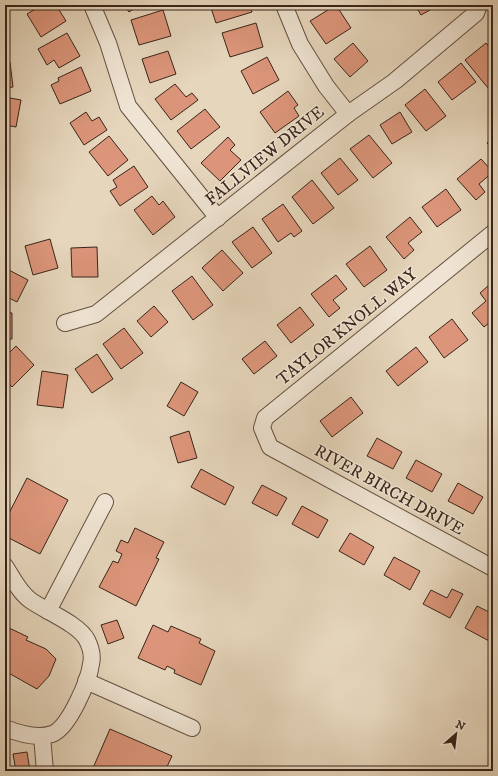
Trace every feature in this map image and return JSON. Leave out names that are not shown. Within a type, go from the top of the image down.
[{"type":"street","points":[[92,5],[108,43],[128,106],[218,218]]},
{"type":"street","points":[[284,5],[300,44],[326,86],[348,114]]},
{"type":"street","name":"FALLVIEW DRIVE","points":[[65,323],[96,314],[348,114],[395,81],[476,13],[479,5]]},
{"type":"street","name":"TAYLOR KNOLL WAY","points":[[288,457],[270,447],[262,428],[265,418],[493,233]]},
{"type":"street","name":"RIVER BIRCH DRIVE","points":[[288,457],[493,568]]},
{"type":"street","points":[[48,611],[106,502]]},
{"type":"street","points":[[5,566],[24,595],[76,629],[87,639],[92,654],[92,663],[86,681],[70,716],[62,727],[53,734],[42,736],[23,734],[5,728]]},
{"type":"street","points":[[86,681],[192,728]]},
{"type":"street","points":[[42,736],[45,771]]},
{"type":"building","points":[[42,5],[56,5],[66,21],[41,37],[27,14]]},
{"type":"building","points":[[124,5],[140,5],[129,12]]},
{"type":"building","points":[[210,5],[250,5],[252,12],[216,23]]},
{"type":"building","points":[[336,5],[351,28],[326,44],[310,21]]},
{"type":"building","points":[[415,5],[439,5],[421,15]]},
{"type":"building","points":[[163,10],[171,36],[139,45],[131,20]]},
{"type":"building","points":[[256,23],[263,47],[230,57],[222,33]]},
{"type":"building","points":[[67,33],[80,56],[59,68],[54,60],[47,65],[38,49]]},
{"type":"building","points":[[353,43],[368,61],[350,77],[334,59]]},
{"type":"building","points":[[486,43],[493,52],[493,84],[488,88],[465,60]]},
{"type":"building","points":[[168,51],[176,74],[150,83],[142,59]]},
{"type":"building","points":[[267,57],[279,80],[253,94],[241,71]]},
{"type":"building","points":[[10,62],[13,87],[5,88],[5,63]]},
{"type":"building","points":[[461,63],[476,82],[452,100],[438,82]]},
{"type":"building","points":[[81,67],[91,91],[60,104],[51,85],[59,81],[58,78]]},
{"type":"building","points":[[175,84],[186,97],[192,93],[198,100],[171,120],[155,99]]},
{"type":"building","points":[[425,89],[446,116],[426,131],[405,105]]},
{"type":"building","points":[[288,91],[298,105],[294,108],[299,116],[275,133],[260,112]]},
{"type":"building","points":[[5,97],[21,100],[16,127],[5,125]]},
{"type":"building","points":[[205,109],[220,127],[191,149],[177,131]]},
{"type":"building","points":[[86,112],[92,121],[99,117],[107,130],[84,145],[70,123]]},
{"type":"building","points":[[400,112],[412,132],[392,144],[380,125]]},
{"type":"building","points":[[369,135],[392,163],[373,178],[350,149]]},
{"type":"building","points":[[109,136],[128,160],[108,176],[89,152]]},
{"type":"building","points":[[228,137],[235,145],[230,150],[241,160],[220,181],[201,163]]},
{"type":"building","points":[[493,139],[493,150],[487,143]]},
{"type":"building","points":[[340,158],[358,180],[338,195],[321,173]]},
{"type":"building","points":[[481,159],[493,172],[479,184],[485,192],[476,200],[457,179]]},
{"type":"building","points":[[134,166],[148,187],[120,206],[110,191],[117,187],[113,180]]},
{"type":"building","points":[[312,180],[334,208],[313,224],[292,197]]},
{"type":"building","points":[[446,189],[461,210],[437,227],[422,207]]},
{"type":"building","points":[[152,196],[159,205],[163,201],[175,217],[153,235],[134,210]]},
{"type":"building","points":[[283,204],[302,231],[294,237],[291,233],[278,242],[262,219]]},
{"type":"building","points":[[410,217],[422,232],[408,243],[414,250],[404,259],[386,237]]},
{"type":"building","points":[[253,227],[272,253],[252,268],[232,242]]},
{"type":"building","points":[[50,239],[58,268],[33,275],[25,246]]},
{"type":"building","points":[[370,246],[387,270],[364,287],[346,264]]},
{"type":"building","points":[[97,247],[98,277],[72,277],[71,248]]},
{"type":"building","points":[[222,250],[243,273],[223,291],[202,268]]},
{"type":"building","points":[[5,268],[28,280],[17,302],[5,296]]},
{"type":"building","points":[[336,275],[347,289],[333,300],[340,308],[329,317],[311,294]]},
{"type":"building","points":[[192,276],[213,305],[193,320],[172,291]]},
{"type":"building","points":[[489,285],[493,290],[493,320],[484,327],[472,313],[486,301],[480,293]]},
{"type":"building","points":[[154,306],[168,322],[151,337],[137,321]]},
{"type":"building","points":[[300,307],[314,325],[291,343],[277,325]]},
{"type":"building","points":[[5,312],[12,313],[12,339],[5,339]]},
{"type":"building","points":[[452,319],[468,340],[444,358],[429,337]]},
{"type":"building","points":[[124,328],[143,353],[121,369],[103,344]]},
{"type":"building","points":[[265,341],[277,356],[254,374],[242,359]]},
{"type":"building","points":[[16,346],[34,365],[12,387],[5,380],[5,357]]},
{"type":"building","points":[[416,347],[428,362],[398,386],[386,371]]},
{"type":"building","points":[[97,354],[113,379],[92,393],[75,369]]},
{"type":"building","points":[[42,371],[68,375],[63,408],[37,405]]},
{"type":"building","points":[[181,382],[198,392],[184,416],[167,406]]},
{"type":"building","points":[[351,397],[363,413],[332,437],[320,421]]},
{"type":"building","points":[[189,431],[197,458],[178,463],[170,437]]},
{"type":"building","points":[[377,438],[402,452],[393,469],[367,456]]},
{"type":"building","points":[[416,460],[442,474],[432,492],[406,478]]},
{"type":"building","points":[[201,469],[234,487],[225,505],[191,487]]},
{"type":"building","points":[[27,478],[68,500],[40,554],[5,536],[5,521]]},
{"type":"building","points":[[458,483],[483,497],[473,514],[448,501]]},
{"type":"building","points":[[262,485],[287,498],[277,516],[252,503]]},
{"type":"building","points":[[302,506],[328,520],[318,538],[292,524]]},
{"type":"building","points":[[135,528],[164,542],[156,558],[159,559],[136,606],[99,587],[113,561],[118,563],[122,554],[116,551],[121,540],[128,543]]},
{"type":"building","points":[[350,533],[374,547],[364,565],[339,551]]},
{"type":"building","points":[[394,557],[420,571],[410,590],[384,575]]},
{"type":"building","points":[[452,589],[463,594],[450,618],[423,604],[431,590],[447,598]]},
{"type":"building","points":[[477,606],[493,614],[493,638],[491,642],[465,628]]},
{"type":"building","points":[[117,620],[124,638],[108,644],[101,625]]},
{"type":"building","points":[[153,625],[168,632],[171,626],[201,639],[199,643],[215,651],[201,685],[174,673],[175,670],[167,666],[165,670],[138,658]]},
{"type":"building","points":[[7,627],[28,637],[26,640],[46,649],[56,659],[49,676],[37,689],[5,671],[5,629]]},
{"type":"building","points":[[110,729],[172,756],[165,771],[100,771],[93,768]]},
{"type":"building","points":[[27,752],[30,771],[16,771],[13,754]]}]
